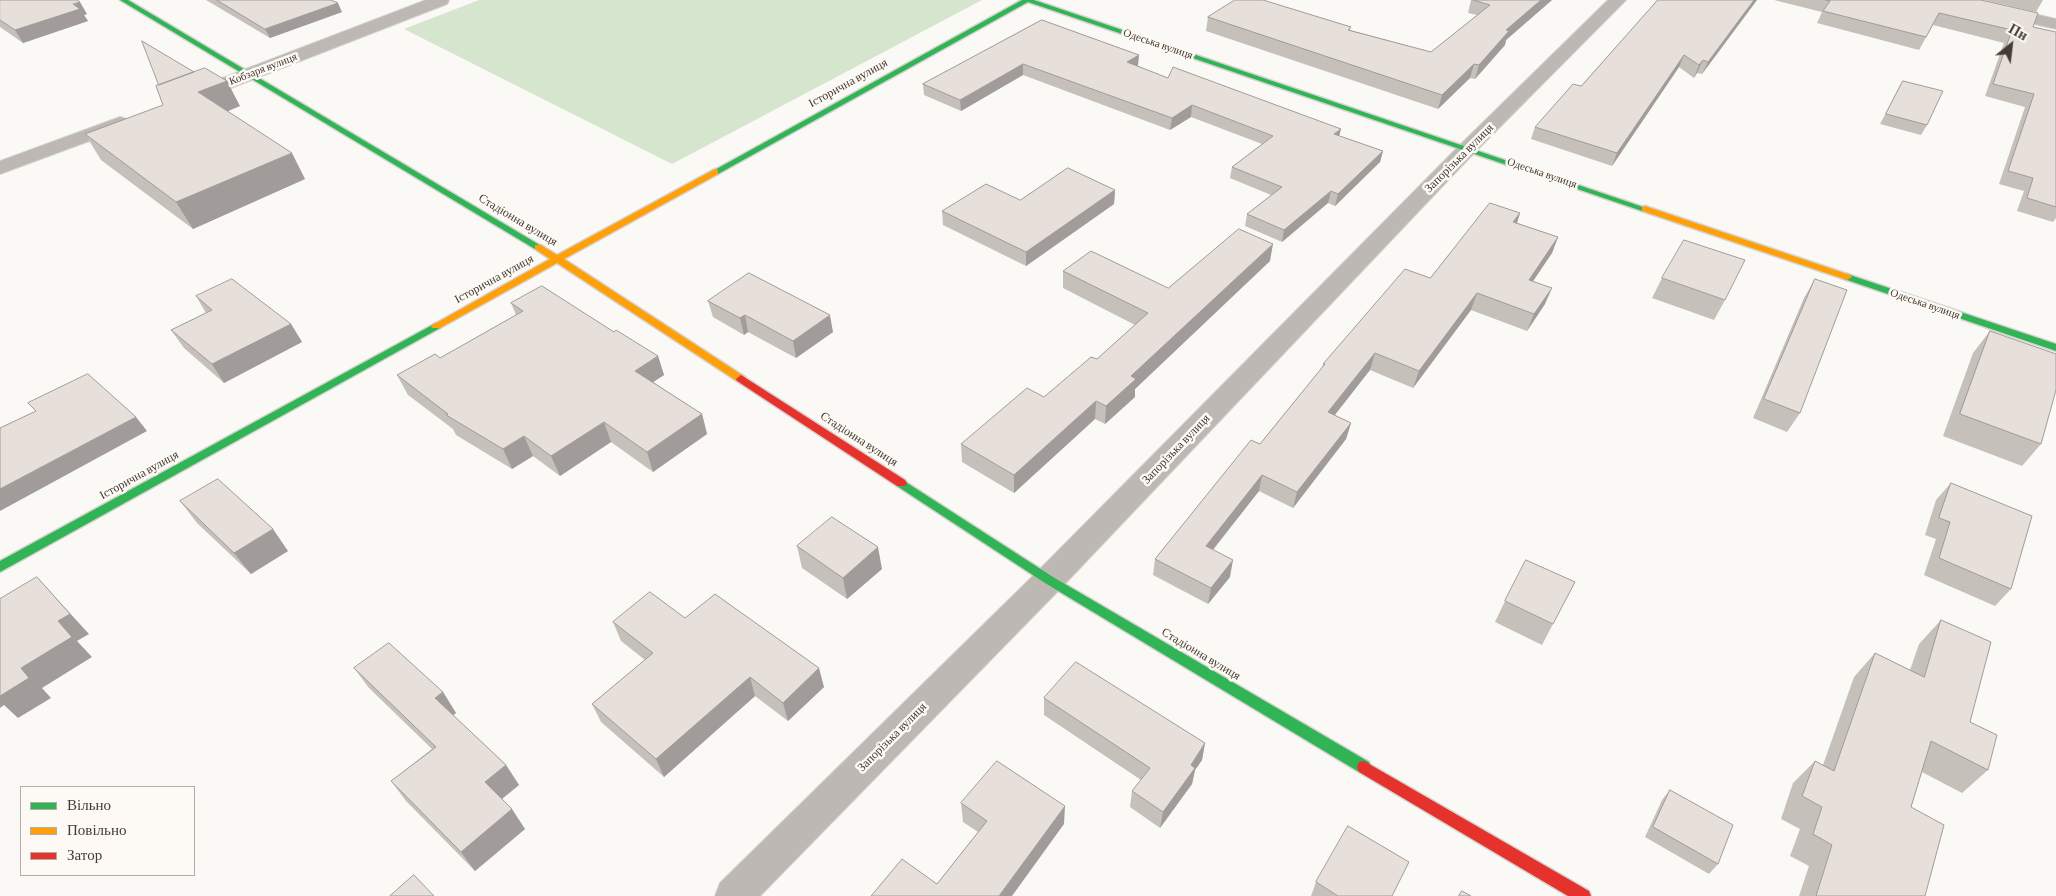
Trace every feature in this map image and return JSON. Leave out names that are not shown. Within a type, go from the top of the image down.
[{"type":"street","name":"Стадіонна вулиця","points":[[123,0],[558,260],[1049,580],[1583,896]]},
{"type":"street","name":"Кобзаря вулиця","points":[[175,102],[441,0]]},
{"type":"street","name":"Одеська вулиця","points":[[1027,0],[2056,348]]},
{"type":"street","name":"Історична вулиця","points":[[0,567],[1027,0]]},
{"type":"street","name":"Запорізька вулиця","points":[[734,896],[1049,580],[1468,148],[1618,0]]},
{"type":"street","points":[[1955,0],[2056,24]]},
{"type":"street","points":[[0,168],[138,116]]},
{"type":"green space","points":[[479,0],[982,0],[672,164],[404,29]]},
{"type":"building","points":[[0,0],[77,0],[80,2],[73,4],[80,9],[15,30],[0,20]]},
{"type":"building","points":[[217,0],[331,0],[338,3],[265,29]]},
{"type":"building","points":[[1235,0],[1263,0],[1351,27],[1348,30],[1431,52],[1490,5],[1473,0],[1541,0],[1506,30],[1509,31],[1479,65],[1474,64],[1442,95],[1208,17]]},
{"type":"building","points":[[1658,0],[1754,0],[1708,62],[1703,60],[1699,65],[1684,55],[1617,153],[1535,127],[1573,84],[1581,86]]},
{"type":"building","points":[[1826,0],[1981,0],[2038,13],[2033,27],[2056,32],[2056,207],[2027,198],[2033,178],[2008,171],[2034,94],[1993,84],[2012,30],[1939,13],[1926,37],[1823,11],[1830,1]]},
{"type":"building","points":[[1042,20],[1139,55],[1127,62],[1168,78],[1173,67],[1341,129],[1334,134],[1383,151],[1338,194],[1331,191],[1284,230],[1247,214],[1282,187],[1232,167],[1273,136],[1192,105],[1172,118],[1023,64],[960,100],[923,84]]},
{"type":"building","points":[[142,41],[194,72],[159,85]]},
{"type":"building","points":[[205,68],[227,81],[198,92],[292,153],[176,202],[85,134],[163,105],[156,86]]},
{"type":"building","points":[[1903,81],[1943,91],[1927,125],[1886,114]]},
{"type":"building","points":[[1068,168],[1115,190],[1026,252],[942,211],[986,184],[1020,200]]},
{"type":"building","points":[[1490,203],[1520,213],[1513,222],[1558,237],[1529,280],[1552,288],[1534,314],[1477,293],[1419,371],[1375,353],[1328,412],[1351,423],[1297,492],[1262,475],[1206,546],[1233,560],[1211,588],[1155,559],[1251,440],[1260,444],[1325,364],[1323,364],[1405,269],[1430,278]]},
{"type":"building","points":[[1239,229],[1273,244],[1131,376],[1136,379],[1106,406],[1096,401],[1014,475],[961,444],[1027,388],[1044,397],[1091,357],[1097,359],[1148,313],[1063,271],[1091,251],[1168,288]]},
{"type":"building","points":[[1684,240],[1745,260],[1725,300],[1662,278]]},
{"type":"building","points":[[749,273],[830,315],[793,341],[745,315],[740,318],[708,301]]},
{"type":"building","points":[[232,279],[291,324],[212,364],[171,330],[212,310],[196,296]]},
{"type":"building","points":[[1815,279],[1847,290],[1800,413],[1764,399]]},
{"type":"building","points":[[542,286],[614,332],[616,330],[658,356],[635,371],[702,414],[647,452],[604,422],[551,456],[524,436],[503,449],[446,415],[448,414],[397,375],[435,354],[440,358],[523,311],[511,303]]},
{"type":"building","points":[[1990,331],[2056,354],[2056,390],[2041,444],[1960,414]]},
{"type":"building","points":[[88,374],[136,417],[0,489],[0,428],[36,411],[28,403]]},
{"type":"building","points":[[218,479],[273,529],[234,553],[180,501]]},
{"type":"building","points":[[1951,483],[2032,516],[2011,589],[1939,558],[1950,522],[1939,518]]},
{"type":"building","points":[[832,517],[878,547],[843,578],[797,546]]},
{"type":"building","points":[[1526,560],[1575,582],[1553,624],[1505,601]]},
{"type":"building","points":[[37,577],[70,614],[58,621],[72,637],[21,668],[29,678],[0,696],[0,599]]},
{"type":"building","points":[[650,592],[685,618],[715,594],[819,668],[783,703],[750,677],[656,759],[592,704],[653,653],[613,622]]},
{"type":"building","points":[[1941,620],[1991,642],[1970,722],[1997,735],[1988,770],[1931,741],[1911,807],[1944,825],[1925,896],[1816,896],[1832,845],[1813,834],[1822,807],[1802,796],[1815,761],[1834,771],[1875,653],[1924,677]]},
{"type":"building","points":[[389,643],[443,692],[435,698],[506,765],[485,782],[512,809],[461,852],[391,781],[436,747],[354,668]]},
{"type":"building","points":[[1076,662],[1205,743],[1191,765],[1195,768],[1163,812],[1132,791],[1150,768],[1044,698]]},
{"type":"building","points":[[997,761],[1065,806],[999,896],[871,896],[902,859],[937,884],[987,821],[961,803]]},
{"type":"building","points":[[1670,790],[1733,825],[1718,864],[1653,827]]},
{"type":"building","points":[[1348,826],[1409,862],[1392,896],[1338,896],[1316,882]]},
{"type":"building","points":[[414,875],[434,896],[390,896]]},
{"type":"building","points":[[1462,891],[1471,896],[1459,896]]},
{"type":"traffic: fast","points":[[123,0],[538,247]]},
{"type":"traffic: fast","points":[[1027,0],[1645,209]]},
{"type":"traffic: fast","points":[[715,172],[1027,0]]},
{"type":"traffic: fast","points":[[1847,277],[2056,348]]},
{"type":"traffic: fast","points":[[0,567],[436,326]]},
{"type":"traffic: fast","points":[[901,483],[1049,580],[1364,767]]},
{"type":"traffic: slow","points":[[436,326],[715,172]]},
{"type":"traffic: slow","points":[[1645,209],[1847,277]]},
{"type":"traffic: slow","points":[[538,247],[741,379]]},
{"type":"traffic: jam","points":[[741,379],[901,483]]},
{"type":"traffic: jam","points":[[1364,767],[1583,896]]}]
